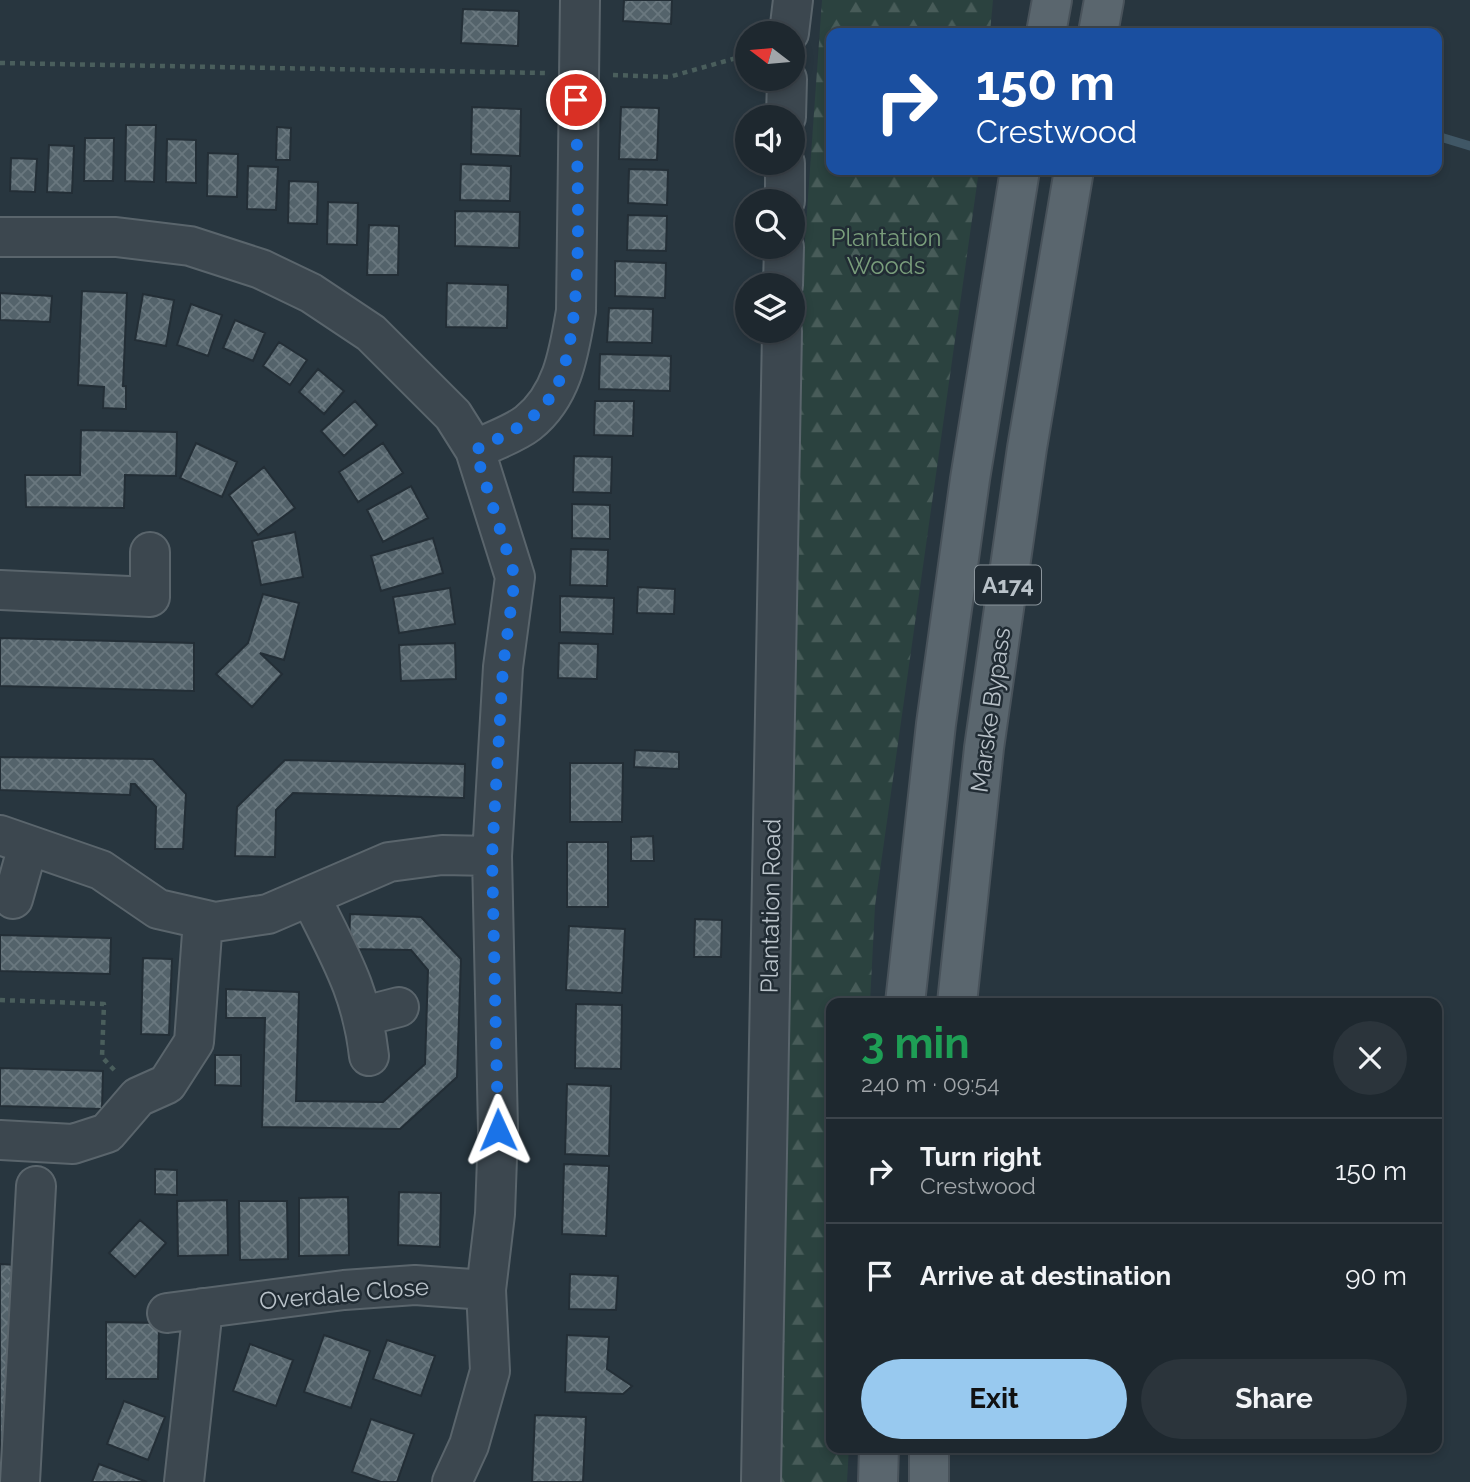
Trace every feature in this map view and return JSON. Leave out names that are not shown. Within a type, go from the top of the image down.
[{"type":"main road","points":[[1047,28],[1052,0]]},
{"type":"main road","points":[[1099,28],[1104,0]]},
{"type":"main road","name":"A174","points":[[906,998],[936,724],[970,479],[1019,175]]},
{"type":"main road","name":"Marske Bypass","points":[[958,998],[984,748],[1027,448],[1073,175]]},
{"type":"main road","points":[[878,1482],[879,1453]]},
{"type":"main road","points":[[929,1453],[929,1482]]},
{"type":"street","points":[[475,450],[528,423],[551,398],[568,361],[576,311],[580,0]]},
{"type":"street","points":[[790,21],[793,0]]},
{"type":"street","points":[[0,237],[116,237],[178,244],[261,269],[311,293],[371,333],[453,415],[475,450],[515,577],[503,667],[492,856],[498,1130],[495,1214],[486,1290],[490,1370],[469,1445],[452,1482]]},
{"type":"street","name":"Plantation Road","points":[[761,1482],[782,343]]},
{"type":"street","points":[[0,590],[150,597],[150,552]]},
{"type":"street","points":[[13,899],[14,840],[101,870],[158,909],[215,922],[268,914],[311,898],[349,877],[389,862],[442,855],[492,856]]},
{"type":"street","points":[[311,898],[352,980],[382,1011],[369,1056]]},
{"type":"street","points":[[0,1140],[73,1144],[107,1133],[138,1097],[167,1084],[194,1042],[202,920]]},
{"type":"street","points":[[20,1482],[36,1186]]},
{"type":"street","name":"Overdale Close","points":[[184,1482],[185,1311],[344,1290],[415,1284],[486,1290]]},
{"type":"path","points":[[0,63],[668,77],[735,58]]},
{"type":"path","points":[[0,1000],[104,1004],[102,1057],[138,1097]]},
{"type":"green space","name":"Plantation Woods","points":[[822,0],[993,0],[990,28],[826,28],[826,175],[978,175],[875,906],[870,998],[826,998],[826,1453],[849,1453],[847,1482],[773,1482],[799,343],[805,343],[805,273],[803,273]]},
{"type":"building","points":[[624,0],[672,0],[671,24],[623,21]]},
{"type":"building","points":[[463,9],[519,11],[518,46],[461,43]]},
{"type":"building","points":[[472,107],[521,109],[520,156],[471,154]]},
{"type":"building","points":[[621,107],[659,108],[657,160],[619,159]]},
{"type":"building","points":[[126,125],[156,125],[154,182],[125,181]]},
{"type":"building","points":[[277,127],[291,128],[290,160],[276,160]]},
{"type":"building","points":[[85,138],[114,138],[113,181],[84,181]]},
{"type":"building","points":[[167,139],[196,140],[196,183],[166,182]]},
{"type":"building","points":[[49,145],[74,146],[72,193],[47,192]]},
{"type":"building","points":[[208,153],[238,154],[237,197],[207,196]]},
{"type":"building","points":[[11,158],[37,159],[35,192],[10,191]]},
{"type":"building","points":[[461,164],[511,166],[510,201],[460,200]]},
{"type":"building","points":[[248,166],[278,167],[276,210],[247,209]]},
{"type":"building","points":[[629,169],[668,170],[667,205],[628,203]]},
{"type":"building","points":[[289,181],[318,182],[317,224],[288,223]]},
{"type":"building","points":[[328,202],[358,203],[357,245],[327,244]]},
{"type":"building","points":[[455,211],[520,212],[519,248],[455,246]]},
{"type":"building","points":[[628,215],[667,216],[666,251],[627,250]]},
{"type":"building","points":[[369,225],[399,226],[398,275],[367,275]]},
{"type":"building","points":[[615,261],[666,263],[665,298],[615,296]]},
{"type":"building","points":[[447,283],[508,285],[507,328],[446,327]]},
{"type":"building","points":[[82,291],[127,293],[123,386],[126,386],[126,409],[103,408],[104,387],[78,385]]},
{"type":"building","points":[[0,293],[52,296],[50,322],[0,320]]},
{"type":"building","points":[[143,294],[174,300],[166,346],[135,340]]},
{"type":"building","points":[[191,304],[222,315],[208,356],[177,345]]},
{"type":"building","points":[[609,308],[653,309],[652,343],[607,342]]},
{"type":"building","points":[[235,320],[265,333],[253,361],[223,348]]},
{"type":"building","points":[[279,342],[307,360],[290,385],[263,366]]},
{"type":"building","points":[[600,354],[671,356],[670,391],[599,389]]},
{"type":"building","points":[[318,369],[344,391],[324,414],[299,392]]},
{"type":"building","points":[[355,401],[377,425],[344,456],[321,431]]},
{"type":"building","points":[[595,401],[634,401],[633,436],[594,435]]},
{"type":"building","points":[[81,430],[177,432],[176,476],[125,475],[124,508],[26,507],[25,475],[80,475]]},
{"type":"building","points":[[196,443],[237,462],[222,497],[180,478]]},
{"type":"building","points":[[383,443],[403,473],[358,502],[339,472]]},
{"type":"building","points":[[574,456],[612,457],[611,493],[573,492]]},
{"type":"building","points":[[264,467],[295,508],[258,535],[229,495]]},
{"type":"building","points":[[411,486],[428,518],[383,542],[367,510]]},
{"type":"building","points":[[572,504],[610,505],[610,539],[572,538]]},
{"type":"building","points":[[295,532],[303,577],[261,585],[252,541]]},
{"type":"building","points":[[433,538],[443,573],[381,591],[371,556]]},
{"type":"building","points":[[571,549],[608,550],[607,586],[570,585]]},
{"type":"building","points":[[638,587],[675,589],[674,614],[637,613]]},
{"type":"building","points":[[450,588],[455,624],[399,633],[393,597]]},
{"type":"building","points":[[263,594],[299,603],[284,660],[260,653],[282,674],[252,707],[216,674],[248,643]]},
{"type":"building","points":[[560,596],[614,598],[613,634],[560,632]]},
{"type":"building","points":[[0,638],[194,643],[194,691],[0,686]]},
{"type":"building","points":[[455,643],[456,679],[401,681],[399,645]]},
{"type":"building","points":[[559,643],[598,644],[597,679],[558,678]]},
{"type":"building","points":[[635,750],[679,752],[679,769],[634,767]]},
{"type":"building","points":[[0,757],[153,759],[186,794],[183,849],[155,849],[156,807],[135,784],[131,784],[130,795],[0,790]]},
{"type":"building","points":[[285,760],[465,764],[464,798],[293,793],[276,810],[275,857],[235,856],[237,807]]},
{"type":"building","points":[[570,763],[623,763],[622,822],[570,822]]},
{"type":"building","points":[[653,836],[654,861],[631,861],[631,837]]},
{"type":"building","points":[[567,842],[608,842],[608,907],[567,907]]},
{"type":"building","points":[[350,914],[421,917],[461,959],[457,1077],[400,1129],[262,1127],[265,1018],[226,1018],[226,989],[299,992],[296,1101],[383,1102],[425,1064],[428,970],[411,950],[349,949]]},
{"type":"building","points":[[695,919],[722,920],[721,957],[694,957]]},
{"type":"building","points":[[569,926],[625,929],[622,993],[566,990]]},
{"type":"building","points":[[0,935],[111,938],[110,974],[0,971]]},
{"type":"building","points":[[143,958],[172,959],[169,1035],[141,1034]]},
{"type":"building","points":[[576,1004],[622,1005],[621,1069],[575,1068]]},
{"type":"building","points":[[215,1055],[241,1055],[241,1086],[215,1085]]},
{"type":"building","points":[[0,1068],[103,1071],[102,1109],[0,1106]]},
{"type":"building","points":[[567,1084],[611,1086],[609,1156],[565,1154]]},
{"type":"building","points":[[564,1164],[609,1166],[606,1236],[562,1234]]},
{"type":"building","points":[[155,1169],[177,1170],[177,1195],[155,1194]]},
{"type":"building","points":[[399,1192],[441,1193],[440,1247],[398,1245]]},
{"type":"building","points":[[348,1197],[349,1255],[299,1256],[299,1198]]},
{"type":"building","points":[[227,1200],[228,1255],[178,1256],[177,1201]]},
{"type":"building","points":[[239,1201],[287,1201],[288,1259],[240,1260]]},
{"type":"building","points":[[140,1220],[166,1243],[135,1277],[109,1253]]},
{"type":"building","points":[[0,1264],[16,1265],[1,1471],[0,1471]]},
{"type":"building","points":[[570,1274],[618,1276],[616,1310],[569,1309]]},
{"type":"building","points":[[106,1322],[159,1323],[158,1379],[106,1379]]},
{"type":"building","points":[[324,1335],[370,1351],[351,1408],[304,1392]]},
{"type":"building","points":[[567,1335],[609,1337],[607,1369],[632,1386],[623,1394],[565,1392]]},
{"type":"building","points":[[387,1340],[435,1356],[421,1396],[373,1379]]},
{"type":"building","points":[[250,1344],[293,1360],[276,1406],[233,1391]]},
{"type":"building","points":[[124,1401],[165,1417],[148,1460],[107,1444]]},
{"type":"building","points":[[535,1415],[586,1417],[583,1482],[532,1482]]},
{"type":"building","points":[[371,1419],[414,1434],[397,1482],[381,1482],[352,1472]]},
{"type":"building","points":[[99,1464],[147,1482],[92,1482]]},
{"type":"waterway","points":[[1442,138],[1470,146]]},
{"type":"route","points":[[498,1130],[492,856],[503,667],[515,577],[475,450],[528,423],[551,398],[568,361],[576,311],[576,100]]}]
